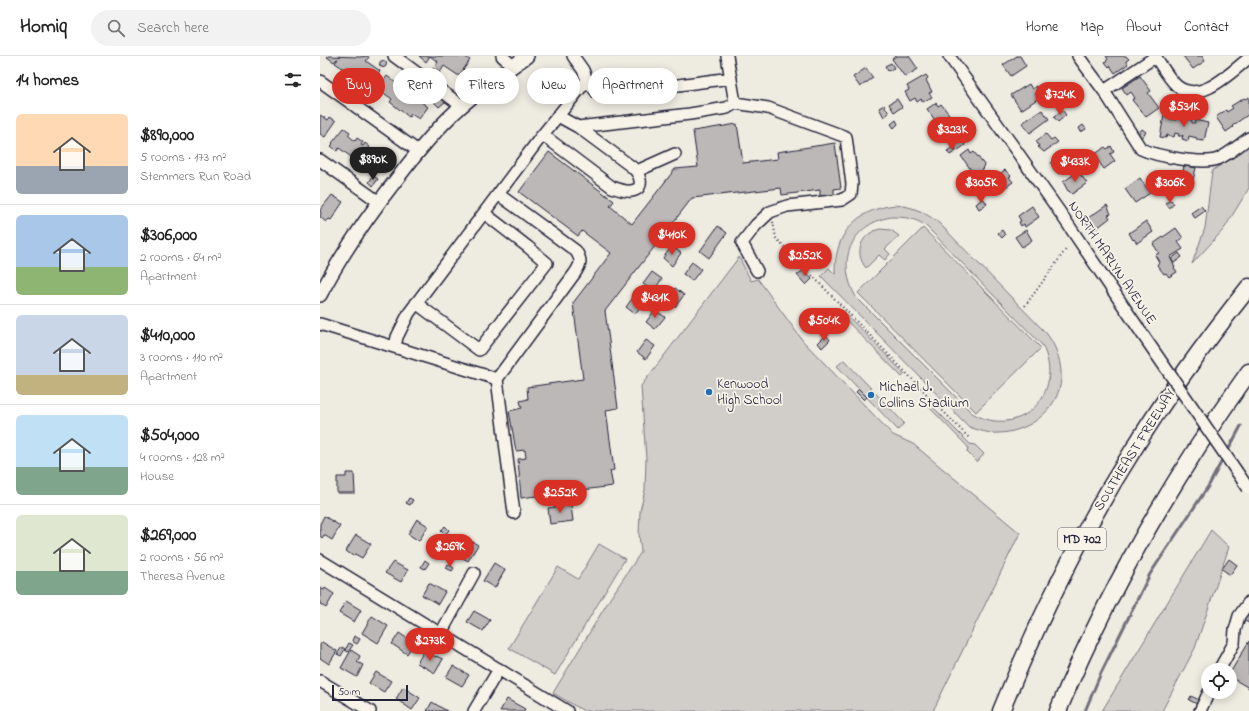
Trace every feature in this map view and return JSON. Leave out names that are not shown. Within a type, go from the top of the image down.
[{"type":"highway","points":[[1181,377],[1249,275]]},
{"type":"highway","name":"SOUTHEAST FREEWAY","points":[[1001,711],[1041,618],[1098,509],[1130,455],[1181,377],[1249,288]]},
{"type":"highway","points":[[1058,711],[1088,641],[1118,580],[1144,533],[1176,479],[1215,419],[1249,372]]},
{"type":"highway","points":[[1215,419],[1249,376]]},
{"type":"main road","points":[[320,295],[340,260],[378,202],[418,151],[454,112],[527,56]]},
{"type":"street","points":[[394,56],[462,106]]},
{"type":"street","points":[[502,56],[513,66]]},
{"type":"street","points":[[573,56],[584,70],[587,80],[595,92],[604,95],[731,78]]},
{"type":"street","points":[[727,56],[735,103]]},
{"type":"street","name":"NORTH MARLYN AVENUE","points":[[949,56],[1059,211],[1143,336],[1249,488]]},
{"type":"street","points":[[1078,56],[1104,91],[1141,149],[1147,152],[1181,159],[1209,162],[1218,159],[1249,138]]},
{"type":"street","points":[[1104,91],[1155,56],[1177,86],[1182,90],[1192,92],[1207,89],[1249,58]]},
{"type":"street","points":[[395,347],[402,326],[416,303],[543,134],[587,80]]},
{"type":"street","points":[[320,81],[418,151]]},
{"type":"street","points":[[578,127],[690,114],[727,108],[735,103],[768,108],[846,137],[852,184],[851,194],[842,200],[787,206],[770,212],[756,225],[742,243],[757,271]]},
{"type":"street","points":[[543,134],[612,187],[631,191],[637,189],[641,180],[637,171],[578,127],[558,116]]},
{"type":"street","points":[[637,171],[675,154]]},
{"type":"street","points":[[320,160],[378,202]]},
{"type":"street","points":[[498,194],[576,251],[580,257],[580,265],[497,379],[514,513]]},
{"type":"street","points":[[416,303],[479,350],[547,263],[484,213]]},
{"type":"street","points":[[320,324],[497,379]]},
{"type":"street","points":[[320,560],[567,711]]},
{"type":"street","points":[[441,633],[474,573]]},
{"type":"street","points":[[1224,663],[1234,643],[1235,630],[1239,616],[1249,602]]},
{"type":"street","points":[[474,711],[499,669]]},
{"type":"street","points":[[320,681],[370,711]]},
{"type":"street","points":[[1200,711],[1206,699]]},
{"type":"path","points":[[770,212],[776,238],[970,439]]},
{"type":"path","points":[[1025,306],[1067,248]]},
{"type":"shaded area","points":[[1249,145],[1249,188],[1224,229],[1192,264],[1205,228],[1212,171]]},
{"type":"shaded area","points":[[896,205],[909,207],[924,213],[939,223],[1047,334],[1055,347],[1058,356],[1061,371],[1061,384],[1051,406],[1043,415],[1023,428],[999,433],[987,432],[969,427],[821,276],[829,268],[835,274],[838,247],[850,226],[869,212],[882,207]],"holes":[[[891,217],[914,220],[926,226],[1042,345],[1048,363],[1048,380],[1043,395],[1034,408],[1022,416],[1007,421],[990,420],[972,413],[856,297],[850,284],[847,271],[847,258],[851,246],[857,236],[865,228],[877,221]]]},
{"type":"shaded area","points":[[923,228],[1041,348],[976,412],[858,293]]},
{"type":"shaded area","points":[[880,229],[891,230],[899,236],[885,249],[890,254],[885,260],[879,255],[866,268],[860,256],[861,244],[868,235]]},
{"type":"shaded area","points":[[739,257],[751,281],[758,279],[803,341],[893,435],[913,444],[1020,533],[933,711],[584,711],[553,693],[611,597],[641,552],[639,534],[640,511],[645,490],[646,459],[641,386]]},
{"type":"shaded area","points":[[843,311],[905,374],[902,377],[840,314]]},
{"type":"shaded area","name":"Michael J. Collins Stadium","points":[[844,360],[904,423],[898,430],[837,366]]},
{"type":"shaded area","points":[[928,402],[970,444],[975,445],[984,454],[977,462],[967,452],[968,447],[926,404]]},
{"type":"shaded area","points":[[1211,530],[1229,547],[1195,648],[1162,711],[1102,711]]},
{"type":"shaded area","points":[[599,544],[625,559],[555,675],[509,648],[558,567],[578,579]]},
{"type":"building","points":[[367,56],[369,57],[366,61],[376,68],[342,68],[335,63],[338,59],[334,62],[327,57]]},
{"type":"building","points":[[419,56],[430,56],[426,62]]},
{"type":"building","points":[[430,56],[464,56],[470,60],[464,68],[455,68],[455,73],[444,66],[443,68],[437,68],[435,66],[438,62]]},
{"type":"building","points":[[896,56],[909,56],[918,69],[905,77],[892,59]]},
{"type":"building","points":[[1017,56],[1020,56],[1026,66],[1011,76],[1003,65]]},
{"type":"building","points":[[1106,56],[1126,56],[1129,59],[1126,61],[1128,64],[1115,73],[1105,62],[1108,59]]},
{"type":"building","points":[[1183,56],[1202,56],[1205,61],[1193,69]]},
{"type":"building","points":[[383,61],[386,64],[383,67],[380,64]]},
{"type":"building","points":[[891,63],[894,68],[888,71],[885,66]]},
{"type":"building","points":[[866,68],[873,78],[860,87],[853,77]]},
{"type":"building","points":[[926,75],[928,78],[926,80],[932,92],[929,93],[932,97],[923,102],[921,99],[917,102],[915,98],[910,101],[905,92],[909,90],[907,86]]},
{"type":"building","points":[[387,76],[393,81],[393,104],[424,104],[428,107],[419,119],[411,114],[409,117],[390,102],[392,99],[385,94],[385,79]]},
{"type":"building","points":[[1140,76],[1151,91],[1148,93],[1159,108],[1146,117],[1132,100],[1135,98],[1131,92],[1127,95],[1122,88]]},
{"type":"building","points":[[1029,84],[1032,89],[1036,86],[1039,91],[1035,93],[1039,98],[1021,110],[1011,95]]},
{"type":"building","points":[[1249,97],[1249,114],[1226,132],[1216,117],[1226,110],[1227,112],[1233,108],[1231,106],[1244,98]]},
{"type":"building","points":[[897,99],[902,107],[894,112],[889,104]]},
{"type":"building","points":[[936,103],[938,106],[941,104],[952,118],[940,127],[927,109]]},
{"type":"building","points":[[884,105],[889,113],[884,117],[879,108]]},
{"type":"building","points":[[1042,110],[1049,119],[1030,133],[1022,123]]},
{"type":"building","points":[[1062,110],[1066,115],[1058,122],[1054,117]]},
{"type":"building","points":[[320,115],[328,120],[330,117],[336,121],[325,137],[320,134]]},
{"type":"building","points":[[1164,115],[1170,117],[1170,119],[1177,120],[1178,117],[1192,120],[1192,123],[1195,123],[1195,120],[1208,123],[1204,141],[1196,140],[1197,138],[1189,136],[1188,141],[1182,139],[1183,135],[1178,136],[1179,134],[1175,133],[1174,137],[1167,135],[1166,138],[1160,137]]},
{"type":"building","points":[[896,120],[898,124],[894,128],[891,124]]},
{"type":"building","points":[[737,124],[743,163],[778,159],[777,152],[835,143],[841,188],[834,189],[834,196],[820,198],[820,190],[782,195],[781,188],[692,198],[605,311],[618,408],[606,410],[614,470],[610,471],[613,486],[521,498],[518,459],[526,458],[525,450],[516,451],[509,411],[522,408],[520,401],[528,399],[527,387],[583,379],[573,303],[611,253],[582,231],[578,236],[519,192],[549,152],[614,201],[610,206],[632,224],[675,169],[698,167],[693,131]]},
{"type":"building","points":[[956,124],[966,139],[963,141],[965,145],[957,151],[944,132]]},
{"type":"building","points":[[1083,125],[1086,129],[1081,132],[1079,128]]},
{"type":"building","points":[[344,128],[350,132],[348,135],[355,141],[357,138],[363,142],[361,145],[363,146],[365,143],[370,147],[368,150],[382,161],[373,173],[339,148],[337,151],[331,146]]},
{"type":"building","points":[[1142,129],[1146,132],[1141,138],[1137,135]]},
{"type":"building","points":[[1046,134],[1051,140],[1054,138],[1058,142],[1044,152],[1038,147],[1039,146],[1036,141]]},
{"type":"building","points":[[1111,146],[1114,152],[1110,154],[1115,161],[1104,169],[1094,155],[1105,147],[1107,149]]},
{"type":"building","points":[[953,147],[956,151],[950,155],[947,151]]},
{"type":"building","points":[[969,150],[971,154],[974,152],[985,166],[983,168],[984,169],[974,174],[961,156]]},
{"type":"building","points":[[1066,154],[1069,159],[1065,161],[1069,167],[1059,174],[1053,168],[1051,163]]},
{"type":"building","points":[[1184,165],[1196,168],[1193,180],[1182,178]]},
{"type":"building","points":[[1005,170],[1011,176],[1009,177],[1013,182],[1003,189],[998,183],[994,186],[990,181]]},
{"type":"building","points":[[1076,173],[1080,174],[1087,183],[1072,194],[1068,191],[1063,182]]},
{"type":"building","points":[[373,176],[378,179],[373,186],[369,182]]},
{"type":"building","points":[[1140,178],[1150,193],[1135,203],[1125,189]]},
{"type":"building","points":[[979,182],[983,187],[974,193],[971,188]]},
{"type":"building","points":[[332,195],[343,202],[331,220],[329,219],[326,222],[320,217],[320,210]]},
{"type":"building","points":[[983,198],[987,204],[979,209],[976,204]]},
{"type":"building","points":[[1171,200],[1174,204],[1169,208],[1166,203]]},
{"type":"building","points":[[1107,205],[1111,214],[1108,215],[1110,218],[1093,231],[1085,220]]},
{"type":"building","points":[[1032,206],[1039,217],[1025,227],[1024,224],[1021,226],[1019,222],[1021,221],[1018,216]]},
{"type":"building","points":[[1201,206],[1205,211],[1195,218],[1191,213]]},
{"type":"building","points":[[1146,221],[1153,232],[1137,243],[1134,239],[1133,240],[1129,233]]},
{"type":"building","points":[[718,226],[727,233],[709,258],[700,251]]},
{"type":"building","points":[[1176,228],[1183,238],[1178,242],[1183,249],[1170,257],[1177,272],[1169,277],[1166,273],[1164,274],[1157,265],[1159,262],[1155,255],[1159,253],[1153,244]]},
{"type":"building","points":[[1002,230],[1005,235],[1002,238],[998,233]]},
{"type":"building","points":[[1026,230],[1032,240],[1022,247],[1015,237]]},
{"type":"building","points":[[672,246],[681,253],[672,266],[663,258]]},
{"type":"building","points":[[1179,253],[1182,257],[1174,263],[1171,259]]},
{"type":"building","points":[[692,262],[701,269],[692,281],[683,274]]},
{"type":"building","points":[[804,270],[812,279],[806,285],[797,275]]},
{"type":"building","points":[[652,272],[662,279],[653,291],[643,284]]},
{"type":"building","points":[[675,288],[684,295],[675,307],[666,300]]},
{"type":"building","points":[[635,295],[644,302],[635,314],[626,307]]},
{"type":"building","points":[[655,310],[665,317],[655,329],[646,322]]},
{"type":"building","points":[[826,335],[830,340],[822,348],[818,343]]},
{"type":"building","points":[[646,340],[655,346],[646,359],[637,352]]},
{"type":"building","points":[[859,389],[867,397],[864,400],[856,392]]},
{"type":"building","points":[[346,473],[354,473],[355,493],[337,493],[337,477],[346,477]]},
{"type":"building","points":[[409,498],[413,500],[410,505],[406,503]]},
{"type":"building","points":[[571,505],[573,521],[550,524],[548,508]]},
{"type":"building","points":[[324,516],[340,526],[332,540],[324,535],[322,538],[320,536],[320,524]]},
{"type":"building","points":[[417,519],[428,526],[419,541],[408,534]]},
{"type":"building","points":[[445,526],[449,530],[445,535],[441,531]]},
{"type":"building","points":[[356,535],[371,544],[362,558],[355,554],[353,556],[346,551]]},
{"type":"building","points":[[466,538],[478,545],[468,561],[456,554]]},
{"type":"building","points":[[1229,559],[1237,565],[1230,575],[1222,569]]},
{"type":"building","points":[[425,560],[429,563],[425,569],[421,567]]},
{"type":"building","points":[[393,562],[408,570],[401,582],[385,573]]},
{"type":"building","points":[[494,563],[505,570],[495,588],[483,581]]},
{"type":"building","points":[[448,564],[454,568],[452,571],[446,568]]},
{"type":"building","points":[[429,583],[445,592],[438,604],[422,595]]},
{"type":"building","points":[[320,588],[324,590],[325,588],[334,594],[326,608],[320,604]]},
{"type":"building","points":[[346,601],[361,610],[354,622],[339,613]]},
{"type":"building","points":[[1249,606],[1249,623],[1241,619]]},
{"type":"building","points":[[474,611],[490,620],[483,631],[467,622]]},
{"type":"building","points":[[372,616],[388,626],[378,643],[362,633]]},
{"type":"building","points":[[399,633],[414,643],[407,654],[392,644]]},
{"type":"building","points":[[354,636],[360,639],[357,644],[352,641]]},
{"type":"building","points":[[1249,641],[1249,688],[1237,681],[1236,663]]},
{"type":"building","points":[[322,642],[337,651],[329,664],[320,658],[320,645]]},
{"type":"building","points":[[349,643],[353,645],[348,652],[345,650]]},
{"type":"building","points":[[342,647],[345,649],[341,656],[337,654]]},
{"type":"building","points":[[351,650],[360,656],[357,662],[363,665],[357,677],[341,668]]},
{"type":"building","points":[[424,651],[443,659],[435,673],[417,663]]},
{"type":"building","points":[[453,666],[469,675],[462,686],[446,677]]},
{"type":"building","points":[[376,672],[391,681],[384,692],[369,683]]},
{"type":"building","points":[[403,687],[420,698],[412,710],[396,699]]},
{"type":"building","points":[[1191,696],[1199,700],[1197,704],[1189,700]]},
{"type":"building","points":[[507,699],[525,709],[524,711],[500,711]]},
{"type":"building","points":[[432,702],[447,711],[427,711]]},
{"type":"waterway","points":[[1227,452],[1241,426]]},
{"type":"waterway","points":[[1085,711],[1101,673],[1150,574],[1209,485],[1224,457]]},
{"type":"place","name":"Kenwood High School","points":[[709,392]]},
{"type":"place","name":"Michael J. Collins Stadium","points":[[871,395]]}]
